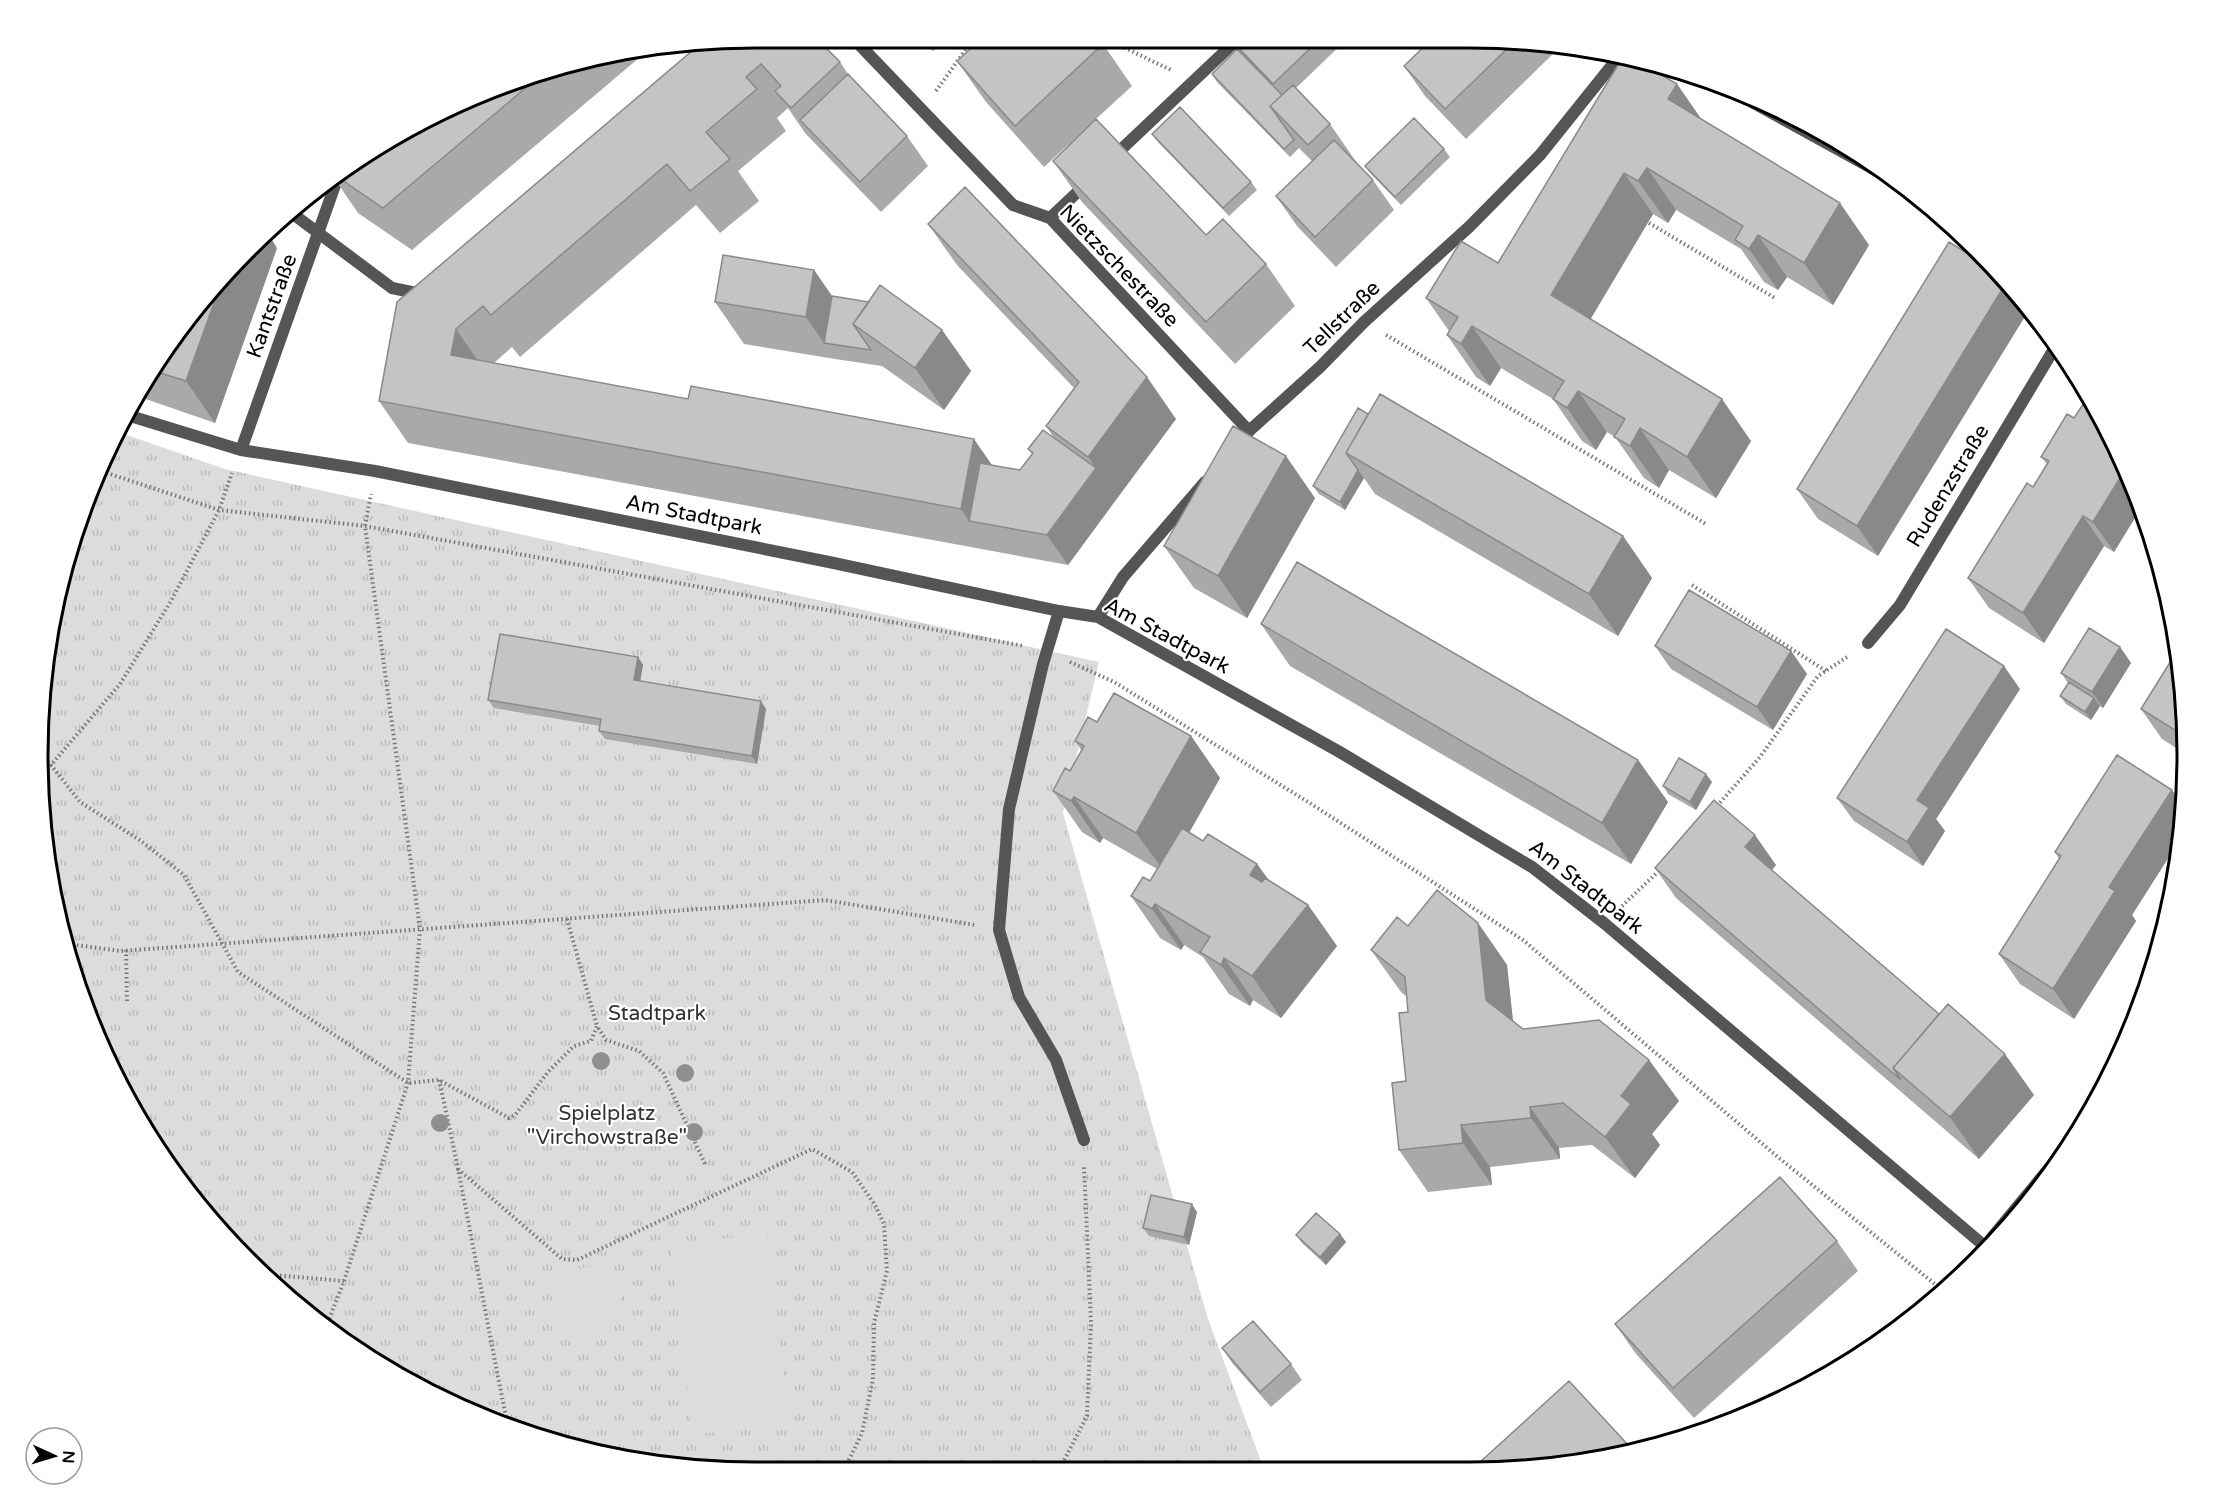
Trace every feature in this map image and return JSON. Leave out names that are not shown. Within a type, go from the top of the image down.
[{"type":"street","name":"Nietzschestraße","points":[[863,48],[1013,205],[1050,218],[1249,431]]},
{"type":"street","points":[[1050,218],[1228,48]]},
{"type":"street","name":"Tellstraße","points":[[1227,457],[1249,431],[1469,227],[1540,155],[1614,63]]},
{"type":"street","name":"Kantstraße","points":[[241,450],[334,187]]},
{"type":"street","points":[[297,217],[392,288],[433,297],[442,289]]},
{"type":"street","name":"Rudenzstraße","points":[[1868,644],[1900,604],[2052,353]]},
{"type":"street","name":"Am Stadtpark","points":[[134,417],[241,450],[375,471],[1059,611],[1098,617],[1338,751],[1532,867],[1604,923],[1981,1244]]},
{"type":"street","points":[[1098,617],[1123,577],[1212,474]]},
{"type":"street","points":[[1059,611],[1046,652],[1009,809],[999,930],[1019,997],[1056,1060],[1084,1140]]},
{"type":"path","points":[[922,110],[967,48]]},
{"type":"path","points":[[1125,48],[1193,81]]},
{"type":"path","points":[[1648,223],[1775,298]]},
{"type":"path","points":[[1364,322],[1706,524]]},
{"type":"path","points":[[49,767],[120,684],[171,601],[219,510],[241,450]]},
{"type":"path","points":[[107,473],[219,510],[365,526],[999,641],[1046,652],[1114,682],[1318,808],[1523,940],[1770,1150],[1937,1286]]},
{"type":"path","points":[[329,1319],[344,1281],[408,1083],[420,929],[365,526]]},
{"type":"path","points":[[1692,585],[1826,671]]},
{"type":"path","points":[[1710,813],[1760,757],[1818,676],[1868,644]]},
{"type":"path","points":[[48,762],[80,802],[141,841],[184,875],[238,972],[408,1083],[439,1080],[509,1118],[515,1115],[548,1072],[574,1046],[591,1041],[597,1026]]},
{"type":"path","points":[[1604,923],[1662,868]]},
{"type":"path","points":[[74,945],[126,950],[825,900],[999,930]]},
{"type":"path","points":[[567,919],[597,1026],[606,1040],[639,1051],[663,1073],[705,1164]]},
{"type":"path","points":[[126,950],[128,1004]]},
{"type":"path","points":[[439,1080],[506,1416]]},
{"type":"path","points":[[1064,1462],[1087,1416],[1091,1322],[1085,1223],[1084,1140]]},
{"type":"path","points":[[458,1169],[562,1259],[577,1260],[812,1149],[852,1172],[884,1224],[886,1271],[874,1323],[873,1379],[862,1433],[848,1462]]},
{"type":"path","points":[[277,1275],[344,1281]]},
{"type":"green space","name":"Stadtpark","points":[[125,434],[225,469],[1099,662],[1063,813],[1208,1319],[1261,1462],[755,1462],[663,1456],[617,1448],[572,1438],[484,1408],[442,1389],[362,1343],[289,1287],[223,1221],[167,1148],[143,1108],[102,1026],[72,938],[62,893],[54,847],[48,755],[54,663],[72,572],[102,484]]},
{"type":"green space","points":[[767,1233],[790,1423],[693,1435],[670,1245]]},
{"type":"green space","points":[[588,1267],[601,1270],[611,1277],[618,1287],[621,1300],[618,1313],[611,1323],[601,1330],[588,1333],[575,1330],[565,1323],[558,1313],[555,1300],[558,1287],[565,1277],[575,1270]]},
{"type":"building","points":[[755,48],[826,48],[840,62],[791,108],[775,91],[781,86],[761,64],[746,77],[757,89],[706,132],[730,159],[690,191],[667,164],[491,315],[483,306],[456,329],[451,355],[688,399],[691,386],[974,439],[961,509],[379,401],[397,302],[691,52]]},
{"type":"building","points":[[971,48],[1099,48],[1015,126],[957,61]]},
{"type":"building","points":[[1239,48],[1311,48],[1273,84]]},
{"type":"building","points":[[1423,48],[1506,50],[1445,109],[1404,66]]},
{"type":"building","points":[[1237,49],[1282,95],[1270,106],[1294,140],[1284,149],[1212,74]]},
{"type":"building","points":[[1618,64],[1661,74],[1677,84],[1668,99],[1840,203],[1804,263],[1758,235],[1749,249],[1735,240],[1743,226],[1647,168],[1638,181],[1624,173],[1551,295],[1722,399],[1687,457],[1640,428],[1630,446],[1614,437],[1625,419],[1578,391],[1567,408],[1553,399],[1564,381],[1472,326],[1461,344],[1447,335],[1458,317],[1426,298],[1461,241],[1498,263]]},
{"type":"building","points":[[848,74],[907,136],[860,182],[800,120]]},
{"type":"building","points":[[1293,85],[1330,124],[1308,145],[1270,106]]},
{"type":"building","points":[[528,86],[383,208],[343,181],[401,143],[442,121]]},
{"type":"building","points":[[1180,107],[1251,182],[1223,208],[1152,134]]},
{"type":"building","points":[[1414,118],[1444,149],[1395,197],[1365,166]]},
{"type":"building","points":[[1096,119],[1206,235],[1223,219],[1266,264],[1206,322],[1053,161]]},
{"type":"building","points":[[1334,140],[1373,180],[1315,237],[1276,196]]},
{"type":"building","points":[[965,187],[1147,377],[1088,457],[1046,426],[1079,382],[928,224]]},
{"type":"building","points":[[1949,242],[1970,255],[2002,289],[1857,526],[1797,489]]},
{"type":"building","points":[[723,255],[814,270],[806,317],[715,302]]},
{"type":"building","points":[[880,285],[942,330],[915,368],[853,324]]},
{"type":"building","points":[[832,296],[869,302],[853,324],[871,350],[824,343]]},
{"type":"building","points":[[216,298],[186,381],[160,373]]},
{"type":"building","points":[[1380,394],[1623,536],[1589,594],[1346,453]]},
{"type":"building","points":[[2083,404],[2120,478],[2093,522],[2083,516],[2023,613],[1968,578],[2027,483],[2033,487],[2049,461],[2041,457],[2067,414],[2074,418]]},
{"type":"building","points":[[1358,408],[1368,414],[1346,453],[1358,470],[1340,502],[1313,486]]},
{"type":"building","points":[[1233,426],[1286,456],[1218,576],[1164,546]]},
{"type":"building","points":[[1043,430],[1096,468],[1047,535],[969,521],[980,463],[1020,470],[1033,453],[1028,449]]},
{"type":"building","points":[[1297,562],[1638,760],[1602,823],[1261,624]]},
{"type":"building","points":[[1689,590],[1791,651],[1757,707],[1655,646]]},
{"type":"building","points":[[2089,628],[2120,647],[2092,692],[2061,673]]},
{"type":"building","points":[[1946,629],[2004,666],[1917,800],[1929,808],[1907,842],[1837,798]]},
{"type":"building","points":[[500,634],[638,657],[634,680],[761,701],[752,756],[599,731],[601,719],[488,700]]},
{"type":"building","points":[[2171,661],[2176,731],[2141,709]]},
{"type":"building","points":[[2069,682],[2094,698],[2085,712],[2060,696]]},
{"type":"building","points":[[1114,693],[1191,736],[1136,833],[1074,797],[1071,801],[1053,791],[1065,768],[1070,771],[1084,746],[1075,741],[1088,717],[1097,722]]},
{"type":"building","points":[[2117,755],[2172,790],[2109,887],[2115,891],[2053,989],[1999,954],[2061,856],[2055,852]]},
{"type":"building","points":[[1679,758],[1706,774],[1690,802],[1663,786]]},
{"type":"building","points":[[1714,800],[1755,835],[1745,847],[1939,1014],[1893,1068],[1901,1080],[1655,868]]},
{"type":"building","points":[[1182,828],[1203,841],[1208,834],[1257,864],[1250,875],[1262,882],[1265,878],[1308,905],[1252,976],[1224,958],[1221,965],[1200,952],[1210,937],[1155,904],[1152,909],[1131,896],[1143,877],[1150,881]]},
{"type":"building","points":[[1437,890],[1478,923],[1486,1000],[1523,1029],[1599,1020],[1649,1060],[1621,1096],[1631,1104],[1605,1137],[1563,1103],[1530,1107],[1531,1118],[1461,1125],[1463,1143],[1399,1150],[1392,1083],[1406,1081],[1399,1013],[1408,1012],[1405,977],[1371,950],[1397,917],[1408,926]]},
{"type":"building","points":[[1948,1004],[2005,1054],[1950,1117],[1893,1068]]},
{"type":"building","points":[[1780,1177],[1837,1241],[1673,1388],[1615,1324]]},
{"type":"building","points":[[1151,1195],[1192,1204],[1184,1237],[1143,1228]]},
{"type":"building","points":[[1316,1213],[1340,1234],[1320,1257],[1296,1235]]},
{"type":"building","points":[[1253,1321],[1291,1364],[1260,1392],[1222,1348]]},
{"type":"building","points":[[1569,1381],[1627,1444],[1562,1456],[1481,1462]]},
{"type":"park label","name":"Spielplatz \"Virchowstraße\"","points":[[607,1125]]}]
